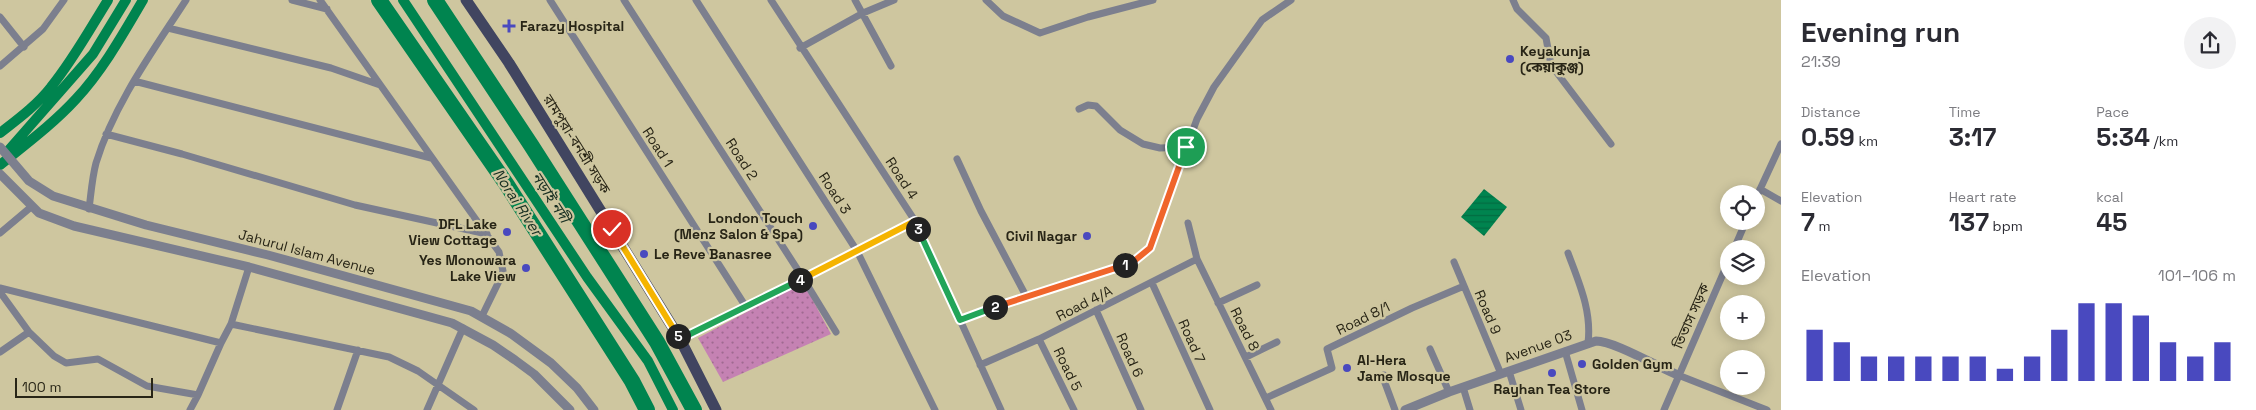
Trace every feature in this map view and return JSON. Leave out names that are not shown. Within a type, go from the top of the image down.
[{"type":"main road","name":"রামপুরা-বনশ্রী সড়ক","points":[[466,0],[509,63],[680,339],[716,410]]},
{"type":"street","points":[[0,66],[43,29],[64,0]]},
{"type":"street","points":[[89,209],[96,165],[106,134],[134,81],[186,0]]},
{"type":"street","points":[[292,0],[327,9]]},
{"type":"street","points":[[320,0],[499,252],[502,271],[482,316]]},
{"type":"street","name":"Road 1","points":[[550,0],[746,307]]},
{"type":"street","name":"Road 2","points":[[624,0],[804,278],[836,332]]},
{"type":"street","name":"Road 3","points":[[696,0],[857,251],[935,410]]},
{"type":"street","name":"Road 4","points":[[771,0],[800,48],[915,221],[1001,410]]},
{"type":"street","points":[[855,0],[891,66]]},
{"type":"street","points":[[800,48],[863,14],[894,0]]},
{"type":"street","points":[[986,0],[1003,16],[1040,33],[1088,17],[1153,0]]},
{"type":"street","points":[[960,320],[1026,296],[1133,262],[1144,254],[1150,248],[1197,119],[1214,87],[1262,20],[1291,0]]},
{"type":"street","points":[[1513,0],[1517,9],[1546,38],[1551,66],[1611,144]]},
{"type":"street","points":[[0,17],[24,47]]},
{"type":"street","points":[[168,28],[331,68],[381,86]]},
{"type":"street","points":[[134,81],[431,158]]},
{"type":"street","points":[[1078,109],[1088,105],[1096,106],[1120,130],[1143,144],[1160,148],[1186,147]]},
{"type":"street","points":[[106,134],[355,204],[487,234]]},
{"type":"street","points":[[1762,185],[1781,144]]},
{"type":"street","name":"Jahurul Islam Avenue","points":[[0,147],[29,181],[47,193],[89,209],[448,303],[482,316],[510,333],[551,363],[577,388],[594,410]]},
{"type":"street","points":[[957,159],[981,211],[1026,296]]},
{"type":"street","points":[[1,174],[32,207],[48,218],[74,226],[249,267],[429,316],[463,328],[528,370],[570,410]]},
{"type":"street","points":[[1765,192],[1781,201]]},
{"type":"street","points":[[0,233],[32,207]]},
{"type":"street","points":[[680,339],[915,221]]},
{"type":"street","name":"Road 8","points":[[1188,222],[1197,259],[1271,410]]},
{"type":"street","points":[[1568,253],[1586,303],[1590,325],[1588,343]]},
{"type":"street","name":"Road 4/A","points":[[980,365],[1039,339],[1197,259]]},
{"type":"street","name":"Road 9","points":[[1454,262],[1522,410]]},
{"type":"street","points":[[190,410],[231,324],[249,267]]},
{"type":"street","name":"তিতাস সড়ক","points":[[1664,410],[1720,280]]},
{"type":"street","name":"Road 7","points":[[1152,283],[1210,410]]},
{"type":"street","points":[[1218,303],[1257,285]]},
{"type":"street","name":"Road 9","points":[[1412,308],[1464,286]]},
{"type":"street","points":[[0,288],[221,343]]},
{"type":"street","points":[[0,292],[28,332],[54,356],[66,363],[98,360],[147,386],[198,395]]},
{"type":"street","name":"Road 8/1","points":[[1266,398],[1332,368],[1327,349],[1412,308]]},
{"type":"street","name":"Road 6","points":[[1096,310],[1141,410]]},
{"type":"street","points":[[231,324],[389,357],[418,371],[474,410]]},
{"type":"street","points":[[427,410],[463,328]]},
{"type":"street","points":[[0,352],[28,332]]},
{"type":"street","name":"Road 5","points":[[1039,339],[1074,410]]},
{"type":"street","name":"Avenue 03","points":[[1408,410],[1449,392],[1588,343],[1602,341],[1678,375]]},
{"type":"street","points":[[1246,357],[1277,342]]},
{"type":"street","points":[[1430,349],[1449,392]]},
{"type":"street","points":[[337,410],[358,350]]},
{"type":"street","points":[[1565,351],[1582,410]]},
{"type":"street","points":[[1384,375],[1394,410]]},
{"type":"street","points":[[1678,375],[1766,410]]},
{"type":"street","points":[[1463,388],[1470,410]]},
{"type":"shaded area","points":[[1484,189],[1507,207],[1484,236],[1461,217]]},
{"type":"shaded area","points":[[803,282],[831,334],[723,382],[698,338]]},
{"type":"waterway","points":[[0,133],[46,94],[74,55],[108,0]]},
{"type":"waterway","points":[[7,152],[93,54],[126,0]]},
{"type":"waterway","points":[[0,165],[58,117],[86,88],[112,51],[143,0]]},
{"type":"waterway","name":"Norai River","points":[[379,0],[507,185],[632,381],[647,410]]},
{"type":"waterway","name":"নড়াই নদী","points":[[403,0],[587,277],[648,361],[673,410]]},
{"type":"waterway","name":"Norai River","points":[[435,0],[531,145],[657,342],[694,410]]},
{"type":"place","name":"Farazy Hospital","points":[[509,26]]},
{"type":"place","name":"Keyakunja (কেয়াকুঞ্জ)","points":[[1510,59]]},
{"type":"place","name":"London Touch (Menz Salon & Spa)","points":[[813,226]]},
{"type":"place","name":"DFL Lake View Cottage","points":[[507,232]]},
{"type":"place","name":"Civil Nagar","points":[[1087,236]]},
{"type":"place","name":"Le Reve Banasree","points":[[644,254]]},
{"type":"place","name":"Yes Monowara Lake View","points":[[526,268]]},
{"type":"place","name":"Golden Gym","points":[[1582,364]]},
{"type":"place","name":"Al-Hera Jame Mosque","points":[[1347,368]]},
{"type":"place","name":"Rayhan Tea Store","points":[[1552,373]]},
{"type":"route","points":[[612,229],[680,339],[915,221],[960,320],[1133,262],[1144,254],[1150,248],[1186,147]]}]
